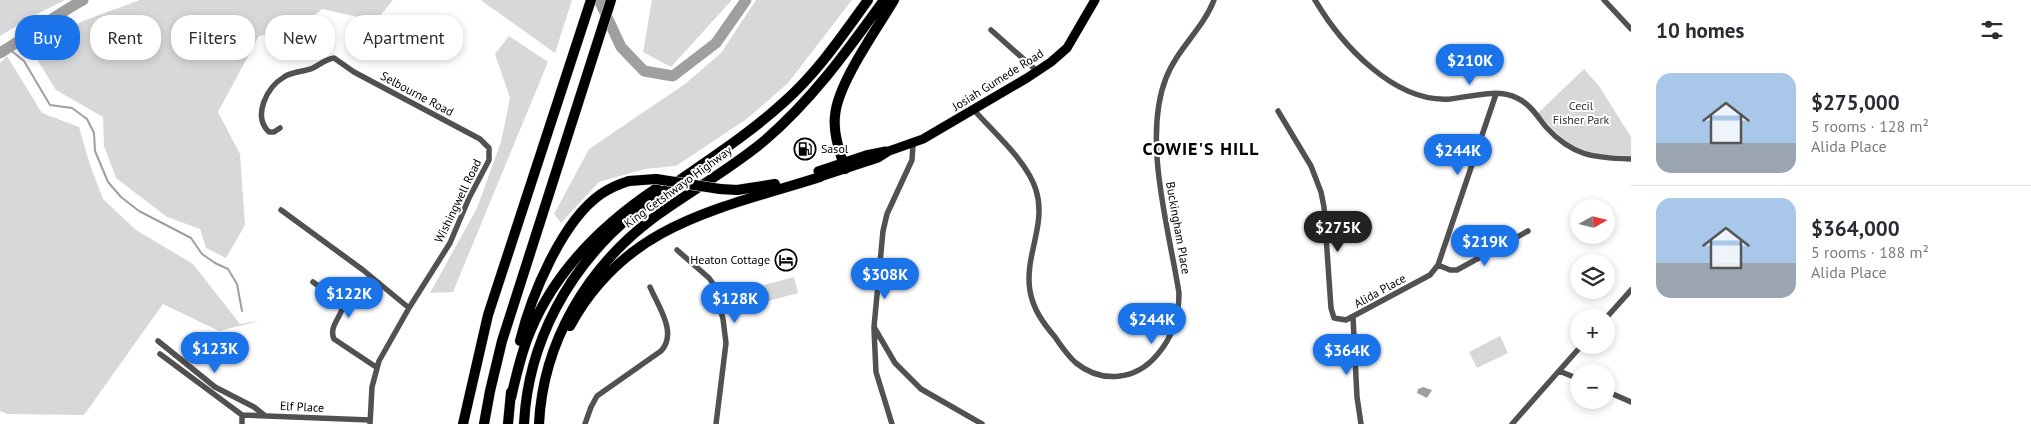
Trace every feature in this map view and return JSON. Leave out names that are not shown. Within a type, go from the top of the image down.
[{"type":"highway","points":[[463,424],[488,315],[591,0]]},
{"type":"highway","points":[[484,424],[502,341],[611,0]]},
{"type":"highway","name":"King Cetshwayo Highway","points":[[524,424],[532,372],[545,332],[568,285],[582,265],[610,234],[634,214],[747,133],[784,102],[803,84],[823,60],[868,0]]},
{"type":"highway","name":"King Cetshwayo Highway","points":[[539,424],[544,381],[556,343],[568,315],[579,296],[600,268],[624,242],[651,220],[762,142],[791,116],[819,88],[841,61],[884,0]]},
{"type":"highway","points":[[844,166],[835,130],[837,103],[847,80],[894,0]]},
{"type":"highway","points":[[511,398],[523,351],[536,319],[557,281],[574,260],[630,207],[726,144],[747,133]]},
{"type":"highway","points":[[539,424],[552,369],[572,322],[600,283],[632,252],[668,229],[698,215],[819,174]]},
{"type":"highway","points":[[508,424],[512,378],[523,331],[547,269],[578,216],[590,203],[613,187],[629,181],[656,179],[737,190],[819,174]]},
{"type":"main road","name":"Josiah Gumede Road","points":[[819,174],[877,152],[889,151],[913,144],[974,110],[1037,71],[1067,48],[1095,0]]},
{"type":"street","name":"Buckingham Place","points":[[974,110],[1024,166],[1036,189],[1039,223],[1031,257],[1029,280],[1032,299],[1037,313],[1070,357],[1080,367],[1105,377],[1120,377],[1133,374],[1148,365],[1163,348],[1172,334],[1178,315],[1179,293],[1158,162],[1159,114],[1162,89],[1176,58],[1204,21],[1214,0]]},
{"type":"street","points":[[1315,0],[1332,25],[1359,56],[1382,76],[1402,88],[1420,96],[1440,99],[1496,94],[1512,96],[1527,104],[1556,137],[1576,152],[1591,156],[1631,159]]},
{"type":"street","points":[[1604,0],[1631,28]]},
{"type":"street","points":[[991,30],[1037,71]]},
{"type":"street","name":"Selbourne Road","points":[[280,128],[274,132],[269,132],[262,121],[263,104],[271,87],[285,76],[310,69],[326,60],[334,58],[354,72],[480,139],[488,148]]},
{"type":"street","name":"Alida Place","points":[[1278,111],[1311,166],[1321,192],[1324,207],[1332,314],[1337,320],[1346,320],[1430,276],[1438,265],[1496,94]]},
{"type":"street","points":[[892,424],[876,372],[874,327],[883,231],[887,214],[912,160],[913,144]]},
{"type":"street","name":"Wishingwell Road","points":[[370,422],[372,387],[376,367],[409,308],[453,238],[469,198],[489,160],[488,148]]},
{"type":"street","points":[[281,210],[363,270],[409,308]]},
{"type":"street","points":[[1438,265],[1450,270],[1457,270],[1528,231]]},
{"type":"street","points":[[677,250],[709,278],[714,285],[723,319],[726,343],[716,424]]},
{"type":"street","points":[[313,282],[343,304],[342,310],[332,328],[334,339],[376,367]]},
{"type":"street","points":[[585,424],[597,396],[661,351],[667,343],[666,322],[650,288]]},
{"type":"street","points":[[1614,309],[1631,290]]},
{"type":"street","points":[[1353,317],[1357,397],[1361,424]]},
{"type":"street","points":[[874,327],[895,363],[921,390],[982,424]]},
{"type":"street","points":[[158,341],[215,386],[254,407],[264,415]]},
{"type":"street","points":[[160,354],[242,415],[242,424]]},
{"type":"street","points":[[1512,424],[1574,354]]},
{"type":"street","points":[[1559,371],[1570,376]]},
{"type":"street","points":[[1615,395],[1631,402]]},
{"type":"street","name":"Elf Place","points":[[242,415],[370,422]]},
{"type":"green space","points":[[0,0],[65,0],[35,15],[15,15],[15,27],[0,36]]},
{"type":"green space","points":[[140,0],[393,0],[381,15],[349,15],[322,9],[315,15],[265,15],[265,35],[259,36],[255,43],[255,15],[171,15],[171,60],[246,60],[218,112],[240,154],[245,225],[226,258],[206,248],[200,229],[167,217],[116,178],[104,146],[103,117],[56,90],[37,60],[80,60],[80,23],[90,18],[90,60],[161,60],[161,15],[99,15]]},
{"type":"green space","points":[[572,0],[555,53],[482,1]]},
{"type":"green space","points":[[652,0],[732,0],[671,67],[643,52]]},
{"type":"green space","points":[[756,0],[852,0],[788,83],[748,118],[676,166],[645,169],[599,182],[561,223],[554,214],[589,149],[685,84],[721,53]]},
{"type":"green space","points":[[509,36],[548,62],[453,292],[430,293],[477,208],[501,142],[510,98],[495,54]]},
{"type":"green space","points":[[7,56],[42,113],[79,127],[90,165],[103,199],[136,230],[193,264],[240,324],[260,321],[219,331],[163,304],[84,415],[7,414],[0,411],[0,63]]},
{"type":"green space","name":"Cecil Fisher Park","points":[[1584,69],[1599,86],[1631,137],[1631,156],[1596,154],[1583,151],[1562,138],[1538,113]]},
{"type":"green space","points":[[794,277],[798,293],[768,301],[764,285]]},
{"type":"green space","points":[[1500,336],[1508,353],[1477,368],[1469,352]]},
{"type":"shaded area","points":[[1423,387],[1432,390],[1427,398],[1417,393],[1418,389]]},
{"type":"waterway","points":[[0,53],[83,0]]},
{"type":"waterway","points":[[599,0],[621,47],[644,71],[673,76],[716,43],[746,0]]},
{"type":"waterway","points":[[8,48],[24,61],[50,105],[72,108],[87,119],[94,133],[95,151],[108,182],[121,197],[139,211],[191,238],[202,254],[228,269],[237,284],[242,311]]},
{"type":"place","name":"Sasol","points":[[805,149]]},
{"type":"place","name":"Heaton Cottage","points":[[786,260]]},
{"type":"district","name":"COWIE'S HILL","points":[[1201,149]]}]
